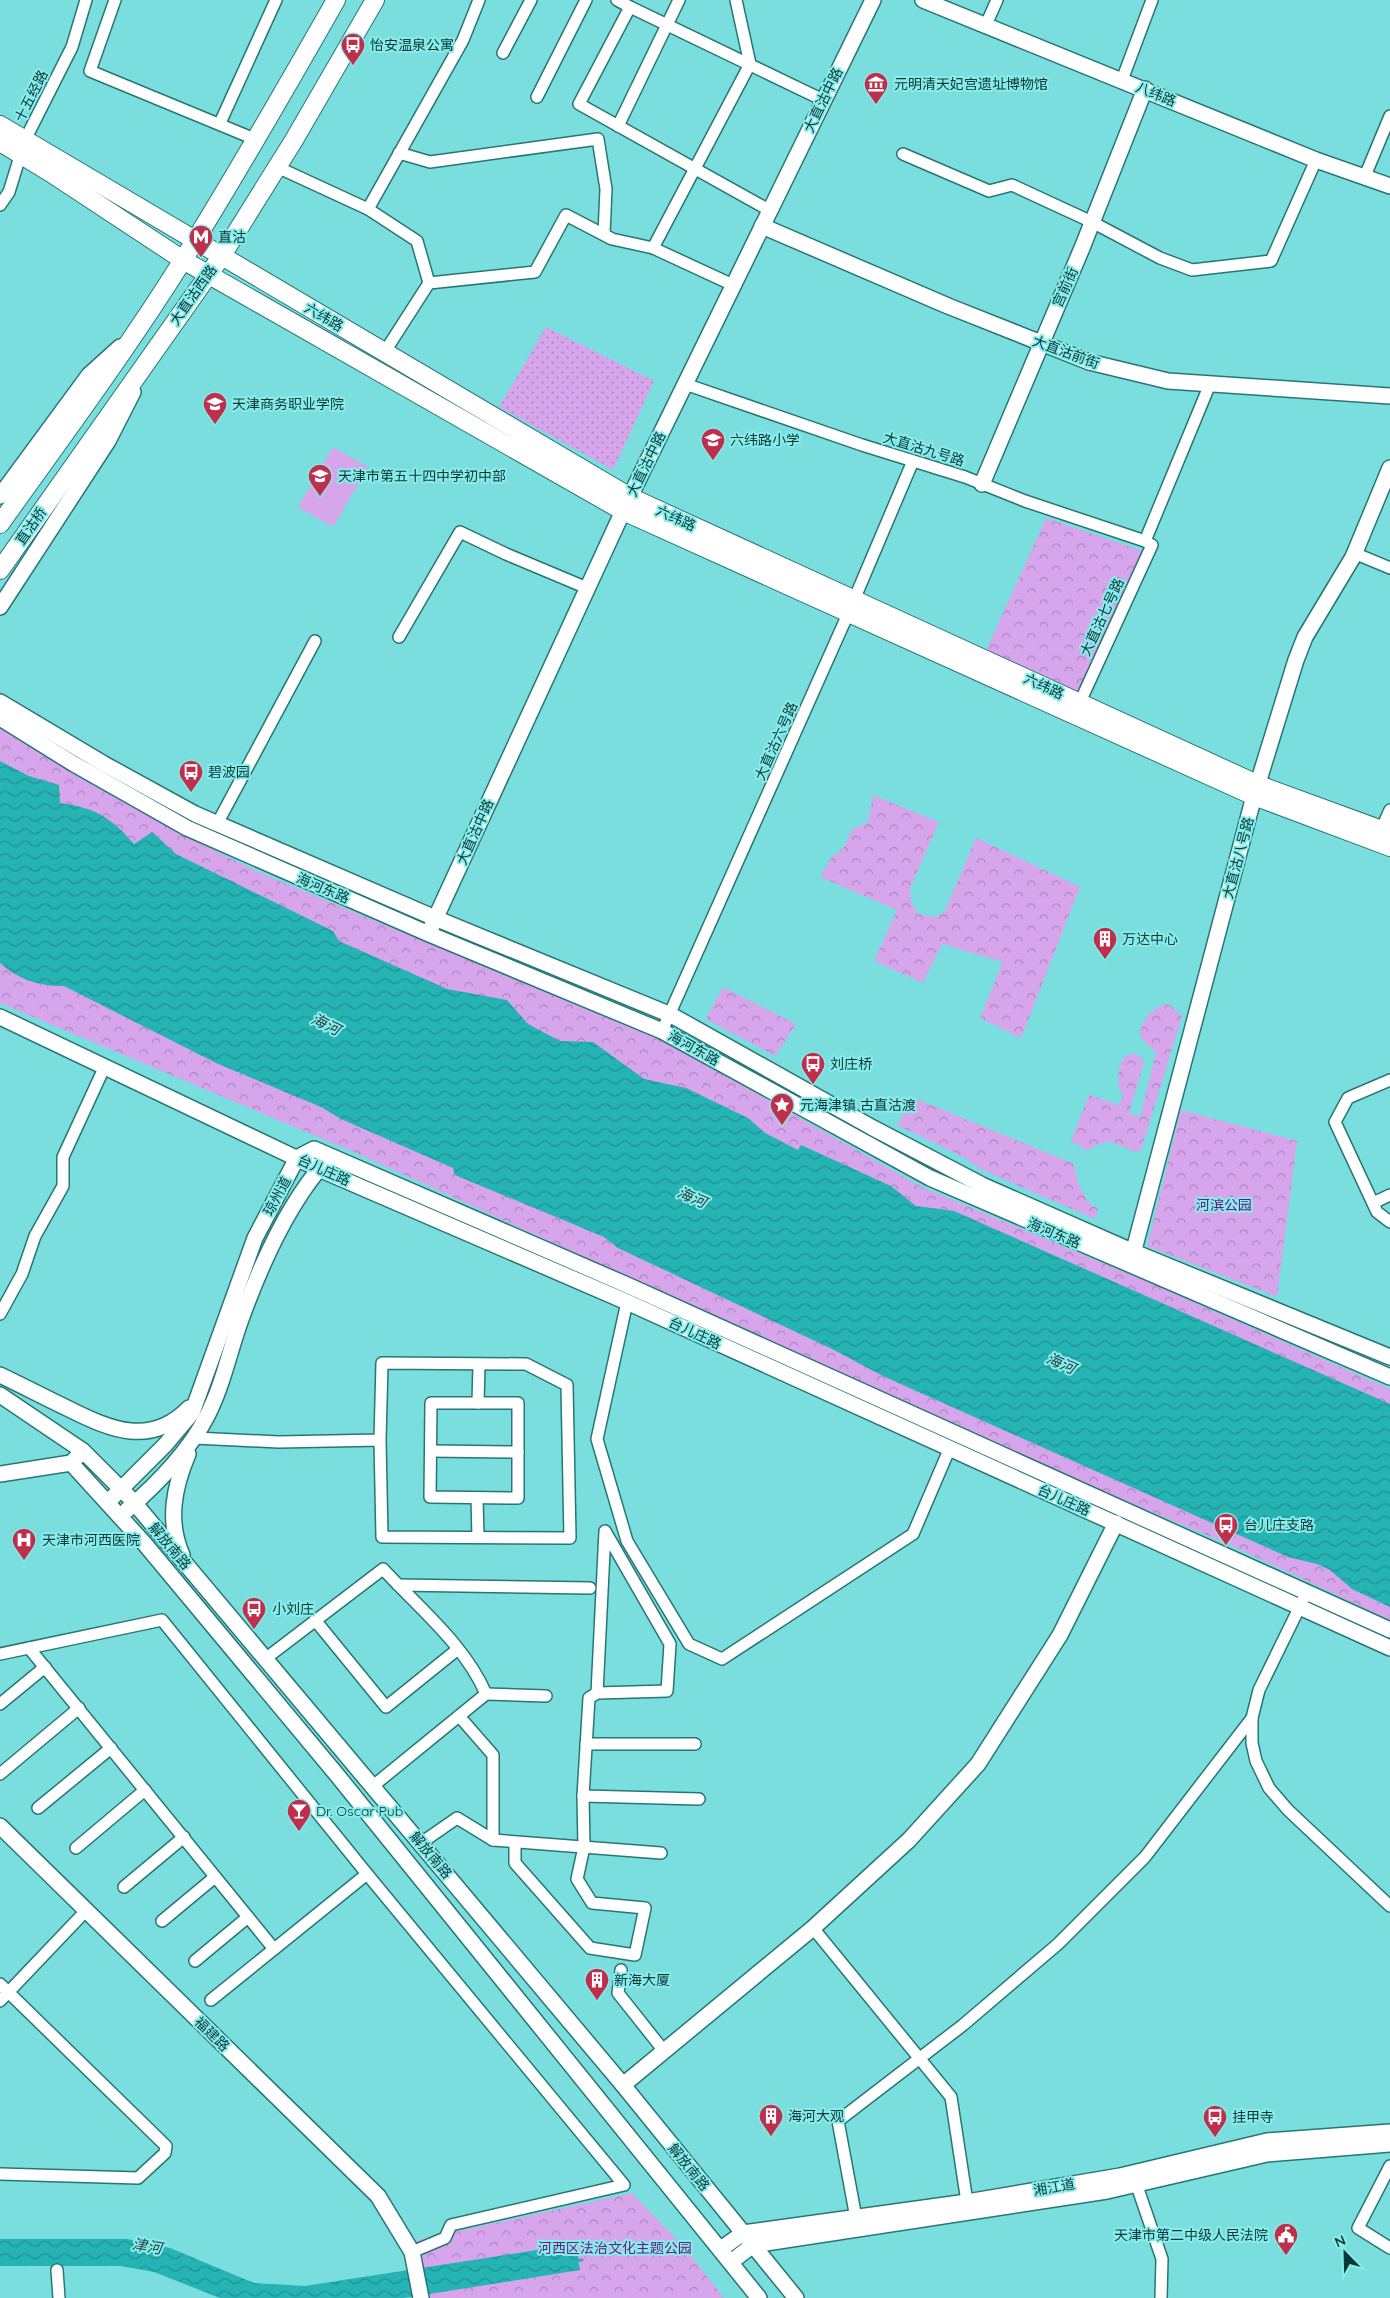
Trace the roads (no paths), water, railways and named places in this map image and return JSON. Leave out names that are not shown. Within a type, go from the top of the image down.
[{"type":"main road","name":"大直沽西路","points":[[41,467],[133,336],[183,260],[257,140],[336,0]]},
{"type":"main road","name":"大直沽西路","points":[[62,481],[220,257],[277,167],[375,0]]},
{"type":"main road","name":"六纬路","points":[[0,125],[23,147],[183,260],[624,502],[1256,790],[1390,847]]},
{"type":"main road","name":"六纬路","points":[[0,142],[23,147],[195,240],[220,257],[384,353],[624,502]]},
{"type":"main road","name":"直沽桥","points":[[0,524],[41,467]]},
{"type":"main road","name":"直沽桥","points":[[0,570],[62,481]]},
{"type":"main road","name":"六纬路","points":[[851,606],[1080,702],[1256,790],[1386,832]]},
{"type":"street","name":"十五经路","points":[[0,204],[9,192],[23,147],[72,47],[86,0]]},
{"type":"street","points":[[115,0],[90,72],[220,123],[257,140]]},
{"type":"street","points":[[220,123],[276,0]]},
{"type":"street","points":[[368,208],[463,40],[480,0]]},
{"type":"street","points":[[503,53],[532,0]]},
{"type":"street","points":[[538,97],[586,0]]},
{"type":"street","points":[[617,0],[820,99]]},
{"type":"street","points":[[618,126],[680,0]]},
{"type":"street","points":[[653,248],[750,64],[736,0]]},
{"type":"street","name":"大直沽中路","points":[[424,932],[584,586],[866,0]]},
{"type":"street","name":"大直沽中路","points":[[820,99],[873,0]]},
{"type":"street","name":"八纬路","points":[[923,0],[985,27],[1146,89],[1316,160],[1390,186]]},
{"type":"street","points":[[985,27],[997,0]]},
{"type":"street","points":[[1122,80],[1152,0]]},
{"type":"street","points":[[630,6],[579,104],[766,209]]},
{"type":"street","name":"宫前街","points":[[982,484],[1146,89]]},
{"type":"street","points":[[1366,176],[1390,116]]},
{"type":"street","points":[[399,153],[430,162],[598,139],[606,189],[604,234]]},
{"type":"street","points":[[903,154],[989,191],[1012,186],[1092,222],[1160,258],[1192,270],[1271,261],[1316,160]]},
{"type":"street","points":[[277,167],[368,208],[417,241],[429,283],[384,353]]},
{"type":"street","name":"大直沽中路","points":[[624,502],[685,384],[730,283],[762,226],[766,209]]},
{"type":"street","points":[[429,283],[535,272],[566,215],[604,234],[653,248],[730,283]]},
{"type":"street","name":"大直沽前街","points":[[762,226],[1088,362],[1168,381],[1390,396]]},
{"type":"street","points":[[0,496],[89,375],[133,336]]},
{"type":"street","points":[[0,608],[108,440],[147,360]]},
{"type":"street","name":"大直沽九号路","points":[[685,384],[982,484],[1149,543]]},
{"type":"street","name":"大直沽七号路","points":[[1080,702],[1149,543],[1210,384]]},
{"type":"street","name":"大直沽六号路","points":[[662,1031],[671,1015],[913,461]]},
{"type":"street","name":"大直沽八号路","points":[[1132,1259],[1256,790],[1296,660],[1305,636],[1354,553],[1390,468]]},
{"type":"street","points":[[399,638],[460,532],[506,554],[584,586]]},
{"type":"street","points":[[1354,553],[1390,568]]},
{"type":"street","points":[[217,824],[315,641]]},
{"type":"street","points":[[0,696],[14,710]]},
{"type":"street","name":"海河东路","points":[[0,702],[104,764],[217,824],[431,916],[671,1015],[943,1166],[1132,1259],[1390,1377]]},
{"type":"street","name":"海河东路","points":[[0,718],[74,764],[187,828],[424,932],[662,1031],[930,1178],[1132,1259],[1390,1358]]},
{"type":"street","points":[[1386,832],[1390,810]]},
{"type":"street","name":"台儿庄路","points":[[0,1017],[319,1168],[627,1302],[949,1450],[1116,1523],[1390,1648]]},
{"type":"street","points":[[0,1314],[22,1274],[35,1236],[63,1186],[63,1157],[105,1066]]},
{"type":"street","points":[[1390,1080],[1348,1098],[1335,1122],[1373,1203],[1378,1212],[1390,1222]]},
{"type":"street","points":[[297,1158],[314,1149],[332,1155]]},
{"type":"street","name":"台儿庄路","points":[[332,1155],[645,1293],[1390,1630]]},
{"type":"street","name":"琼州道","points":[[120,1516],[134,1504],[195,1438],[212,1405],[256,1283],[299,1197],[319,1168],[332,1155]]},
{"type":"street","name":"琼州道","points":[[108,1502],[186,1422],[199,1398],[228,1310],[255,1238],[297,1158]]},
{"type":"street","points":[[1373,1203],[1390,1196]]},
{"type":"street","points":[[627,1302],[597,1439],[627,1541],[689,1644],[722,1659],[913,1534],[949,1450]]},
{"type":"street","points":[[382,1363],[479,1364],[526,1364],[567,1385],[570,1538],[382,1537],[380,1440],[382,1363]]},
{"type":"street","points":[[478,1403],[479,1364]]},
{"type":"street","points":[[0,1375],[92,1420],[126,1432],[149,1431],[160,1428],[184,1414],[199,1398]]},
{"type":"street","name":"解放南路","points":[[0,1395],[83,1451],[121,1489],[187,1565],[623,2085],[796,2298]]},
{"type":"street","points":[[431,1403],[518,1403],[518,1498],[430,1497],[431,1451],[431,1403]]},
{"type":"street","points":[[187,1565],[177,1542],[174,1501],[178,1477],[195,1438],[279,1442],[380,1440]]},
{"type":"street","points":[[0,1474],[71,1462],[83,1451]]},
{"type":"street","points":[[431,1451],[518,1452]]},
{"type":"street","name":"解放南路","points":[[71,1462],[120,1516],[343,1783],[759,2298]]},
{"type":"street","points":[[477,1498],[478,1538]]},
{"type":"street","points":[[623,2085],[813,1928],[909,1840],[978,1764],[1060,1635],[1116,1523]]},
{"type":"street","points":[[515,1842],[515,1863],[590,1948],[635,1955],[645,1908],[592,1903],[577,1879],[584,1847],[583,1796],[589,1698],[597,1693],[667,1691],[670,1644],[605,1531],[597,1693]]},
{"type":"street","points":[[265,1659],[383,1569],[458,1649],[476,1671],[486,1694]]},
{"type":"street","points":[[398,1585],[590,1588]]},
{"type":"street","points":[[1307,1592],[1259,1690],[1252,1718],[1252,1743],[1261,1774],[1269,1788],[1288,1810],[1390,1906]]},
{"type":"street","points":[[0,1654],[162,1620],[367,1874],[624,2185],[451,2226],[444,2238],[412,2252],[421,2298]]},
{"type":"street","points":[[315,1620],[386,1707],[458,1649]]},
{"type":"street","points":[[29,1648],[274,1949]]},
{"type":"street","points":[[0,1704],[45,1667]]},
{"type":"street","points":[[373,1786],[486,1694],[546,1696]]},
{"type":"street","points":[[0,1774],[79,1708]]},
{"type":"street","points":[[459,1716],[493,1755],[493,1840]]},
{"type":"street","points":[[856,2218],[838,2122],[918,2058],[963,2025],[1058,1944],[1145,1857],[1252,1718]]},
{"type":"street","points":[[586,1744],[695,1744]]},
{"type":"street","points":[[38,1808],[111,1748]]},
{"type":"street","points":[[76,1848],[145,1790]]},
{"type":"street","points":[[583,1796],[699,1798]]},
{"type":"street","points":[[421,1843],[457,1818],[493,1840],[661,1853]]},
{"type":"street","name":"福建路","points":[[0,1826],[378,2196],[412,2252]]},
{"type":"street","points":[[124,1887],[184,1837]]},
{"type":"street","points":[[212,2000],[367,1874]]},
{"type":"street","points":[[162,1921],[215,1876]]},
{"type":"street","points":[[195,1961],[248,1916]]},
{"type":"street","points":[[0,2174],[138,2178],[164,2153],[166,2146],[3,1992],[80,1917]]},
{"type":"street","points":[[813,1928],[950,2097],[967,2202]]},
{"type":"street","points":[[621,1970],[618,1993],[664,2051]]},
{"type":"street","name":"湘江道","points":[[720,2249],[748,2239],[856,2218],[967,2202],[1120,2176],[1267,2141],[1390,2132]]},
{"type":"street","name":"湘江道","points":[[731,2262],[748,2239],[966,2214],[1137,2186],[1267,2154],[1390,2144]]},
{"type":"street","points":[[1390,2166],[1358,2228],[1390,2248]]},
{"type":"street","points":[[1137,2186],[1162,2259],[1161,2298]]},
{"type":"street","points":[[57,2270],[59,2298]]},
{"type":"water","name":"海河","points":[[0,761],[29,776],[59,785],[60,803],[83,808],[102,815],[118,827],[134,844],[152,832],[176,854],[333,931],[339,941],[447,989],[507,1000],[528,1024],[560,1041],[593,1042],[644,1079],[686,1088],[748,1118],[765,1133],[798,1150],[801,1145],[891,1186],[916,1206],[954,1211],[1390,1404],[1390,1607],[1352,1589],[1330,1570],[1317,1564],[1288,1557],[885,1377],[832,1349],[618,1248],[604,1237],[455,1175],[453,1168],[341,1119],[321,1107],[216,1063],[64,986],[30,981],[7,969],[0,963]]},
{"type":"water","name":"津河","points":[[0,2239],[127,2239],[170,2248],[254,2283],[305,2286],[550,2248],[576,2248],[580,2270],[404,2298],[220,2298],[154,2272],[121,2266],[0,2266]]},
{"type":"waterway","name":"津河","points":[[575,2261],[582,2260]]},
{"type":"place","name":"怡安温泉公寓","points":[[353,66]]},
{"type":"place","name":"元明清天妃宫遗址博物馆","points":[[876,105]]},
{"type":"place","name":"直沽","points":[[201,258]]},
{"type":"place","name":"天津商务职业学院","points":[[215,425]]},
{"type":"place","name":"六纬路小学","points":[[713,461]]},
{"type":"place","name":"天津市第五十四中学初中部","points":[[320,497]]},
{"type":"place","name":"碧波园","points":[[191,793]]},
{"type":"place","name":"万达中心","points":[[1105,960]]},
{"type":"place","name":"刘庄桥","points":[[813,1085]]},
{"type":"place","name":"元海津镇 古直沽渡","points":[[782,1126]]},
{"type":"place","name":"台儿庄支路","points":[[1226,1546]]},
{"type":"place","name":"天津市河西医院","points":[[24,1561]]},
{"type":"place","name":"小刘庄","points":[[254,1630]]},
{"type":"place","name":"Dr. Oscar Pub","points":[[299,1832]]},
{"type":"place","name":"新海大厦","points":[[597,2001]]},
{"type":"place","name":"海河大观","points":[[771,2137]]},
{"type":"place","name":"挂甲寺","points":[[1215,2138]]},
{"type":"place","name":"天津市第二中级人民法院","points":[[1286,2256]]},
{"type":"park label","name":"河滨公园","points":[[1224,1205]]},
{"type":"park label","name":"河西区法治文化主题公园","points":[[615,2248]]}]
